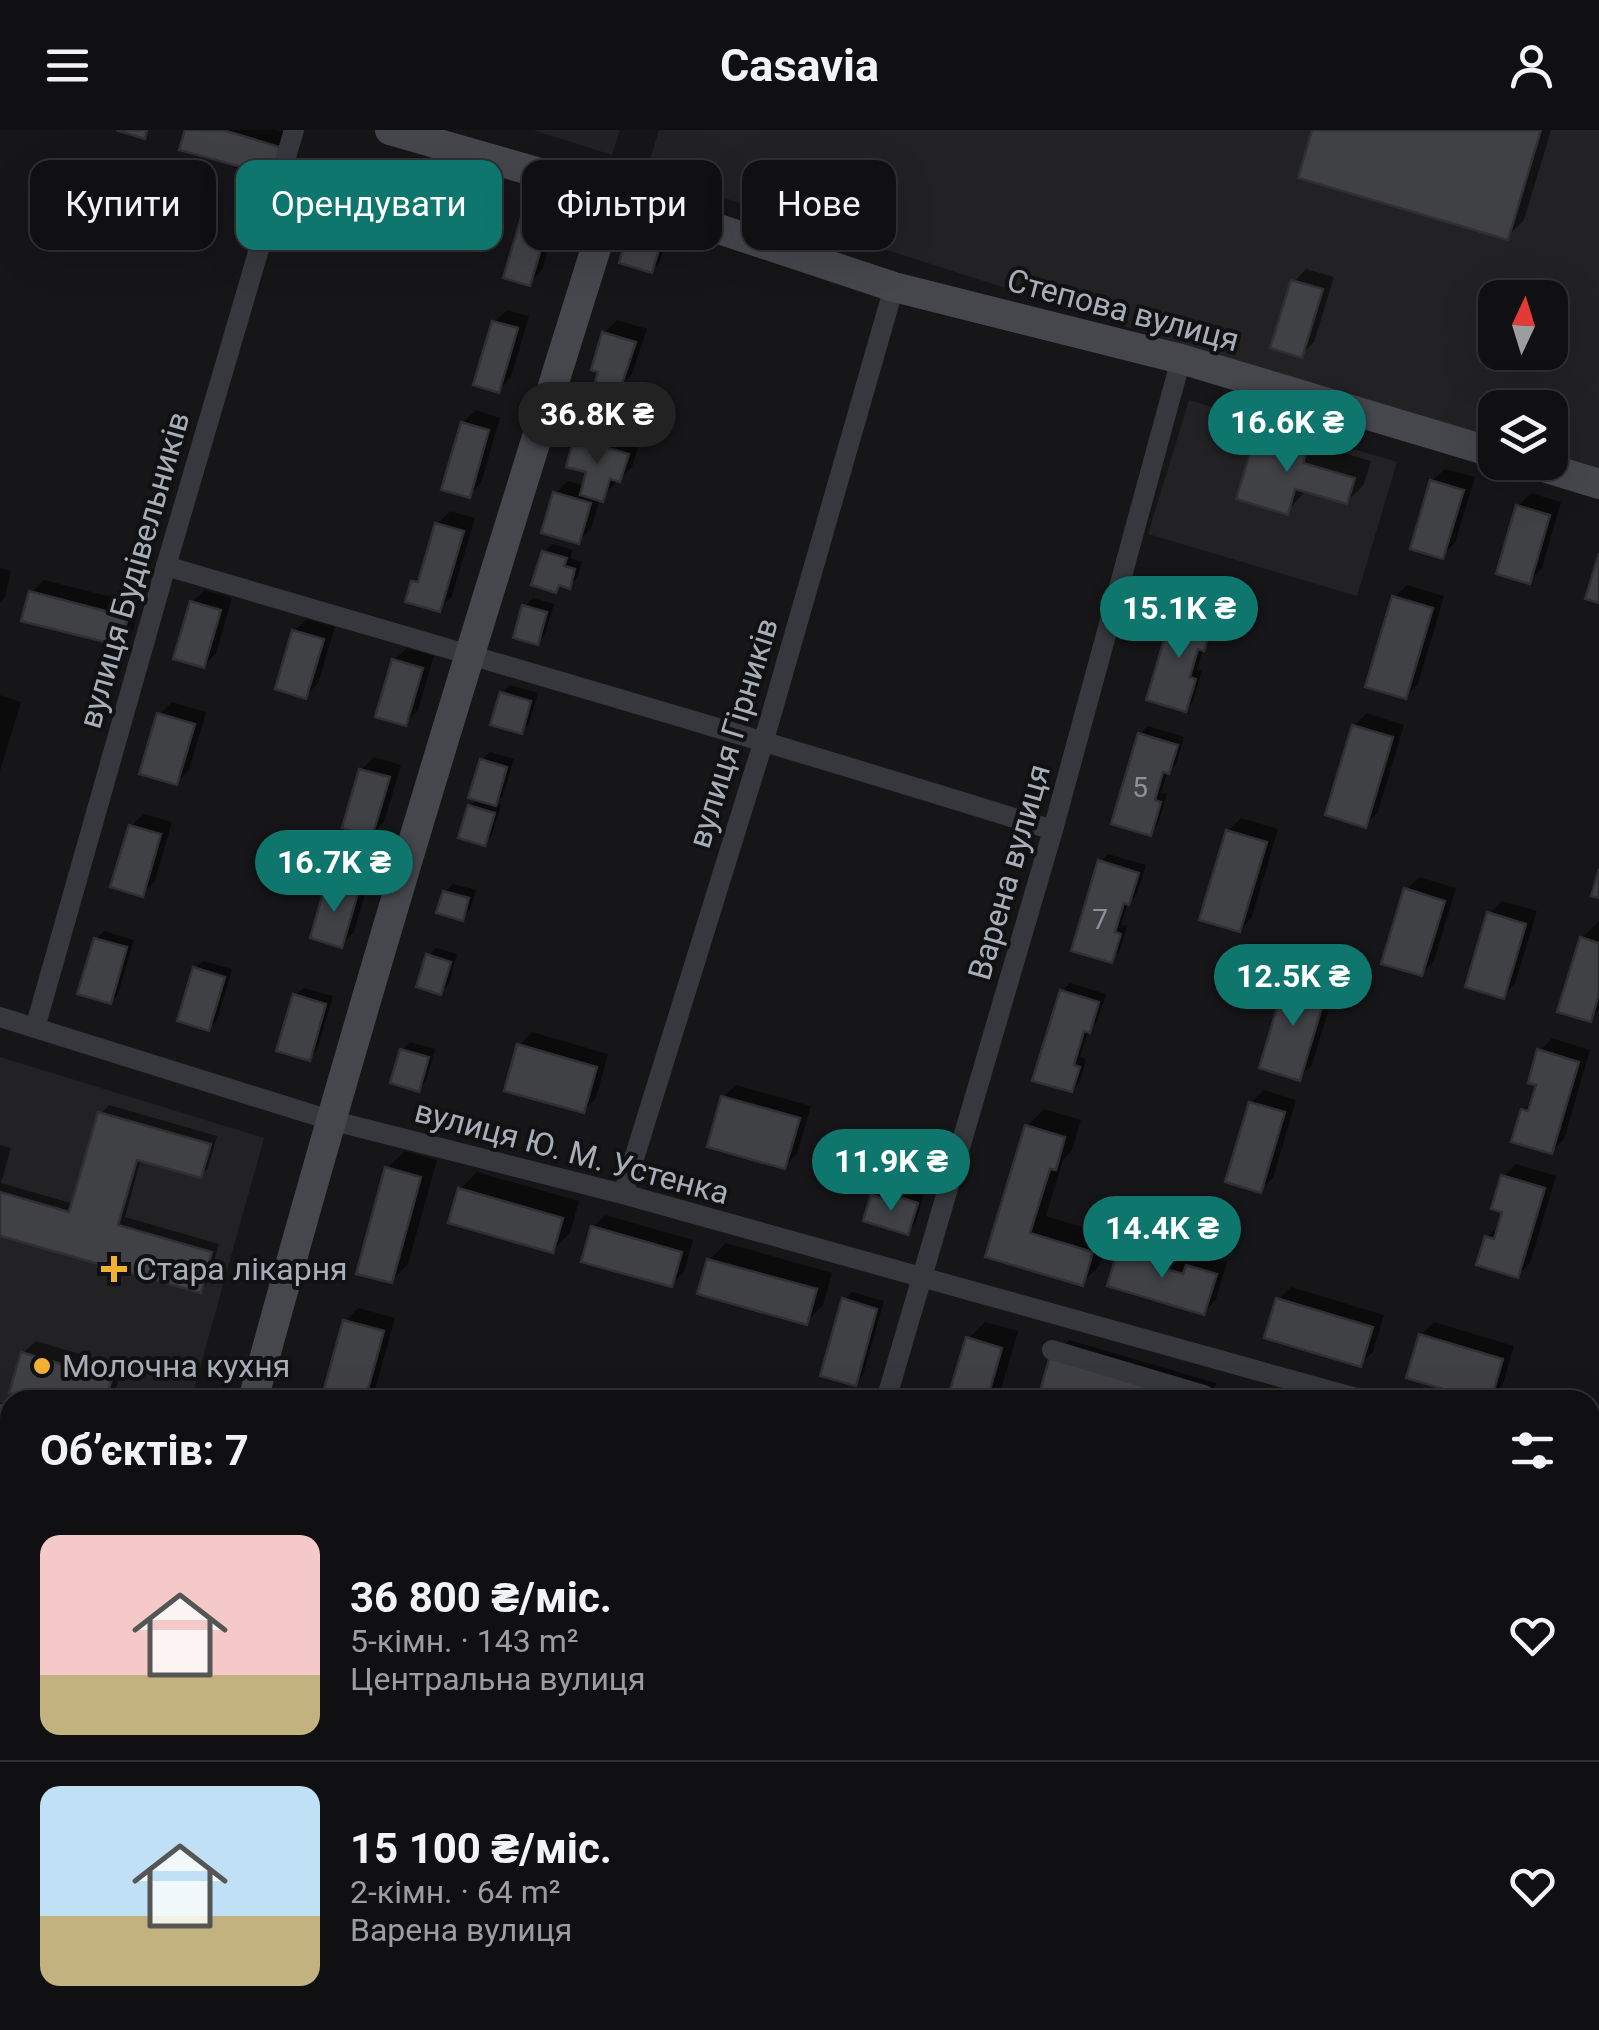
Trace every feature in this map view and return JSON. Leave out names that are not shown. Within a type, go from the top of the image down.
[{"type":"main road","name":"Степова вулиця","points":[[390,130],[522,168]]},
{"type":"main road","name":"Степова вулиця","points":[[722,230],[894,287],[1181,358],[1478,448]]},
{"type":"main road","points":[[256,1390],[330,1120],[467,656],[595,250]]},
{"type":"main road","points":[[1568,475],[1599,484]]},
{"type":"street","name":"вулиця Будівельників","points":[[35,1028],[294,130]]},
{"type":"street","name":"вулиця Гірників","points":[[623,1194],[764,740],[894,287]]},
{"type":"street","name":"Варена вулиця","points":[[889,1390],[1053,830],[1181,358]]},
{"type":"street","points":[[166,566],[764,740],[1053,830]]},
{"type":"street","name":"вулиця Ю. М. Устенка","points":[[0,1017],[330,1120],[623,1194],[1327,1390]]},
{"type":"street","points":[[1052,1350],[1190,1390]]},
{"type":"shaded area","points":[[533,130],[620,130],[612,155]]},
{"type":"shaded area","points":[[659,130],[1599,130],[1599,470],[1568,461],[1568,390],[1478,390],[1478,434],[887,250],[896,250],[896,160],[742,160],[742,204],[722,197],[722,160],[650,160]]},
{"type":"shaded area","points":[[1189,400],[1397,462],[1357,596],[1148,534]]},
{"type":"shaded area","name":"Стара лікарня","points":[[0,1057],[264,1138],[194,1390],[0,1390]]},
{"type":"building","points":[[116,130],[147,130],[145,139]]},
{"type":"building","points":[[185,130],[223,130],[283,148],[279,160],[236,160],[236,166],[179,150]]},
{"type":"building","points":[[1312,130],[1541,130],[1508,240],[1298,178]]},
{"type":"building","points":[[522,214],[522,250],[541,250],[530,286],[503,278]]},
{"type":"building","points":[[623,250],[659,250],[652,273],[619,263]]},
{"type":"building","points":[[1291,280],[1323,289],[1302,358],[1270,348]]},
{"type":"building","points":[[492,321],[518,328],[499,393],[473,385]]},
{"type":"building","points":[[602,332],[636,342],[620,390],[595,382],[598,372],[591,370]]},
{"type":"building","points":[[586,385],[614,393],[600,430],[579,424]]},
{"type":"building","points":[[461,422],[489,430],[470,498],[441,490]]},
{"type":"building","points":[[1270,429],[1310,441],[1303,463],[1355,478],[1347,504],[1295,489],[1288,515],[1236,499],[1255,436],[1267,440]]},
{"type":"building","points":[[574,438],[629,454],[620,482],[610,479],[603,502],[580,495],[586,472],[566,467]]},
{"type":"building","points":[[1430,480],[1464,490],[1443,559],[1410,549]]},
{"type":"building","points":[[553,492],[591,503],[579,544],[541,533]]},
{"type":"building","points":[[1516,505],[1550,515],[1530,584],[1496,574]]},
{"type":"building","points":[[435,523],[464,531],[440,612],[405,602],[411,581],[418,582]]},
{"type":"building","points":[[542,551],[567,558],[564,566],[575,569],[570,589],[559,585],[556,593],[531,585]]},
{"type":"building","points":[[1599,553],[1599,603],[1585,599]]},
{"type":"building","points":[[29,591],[128,617],[121,646],[21,621]]},
{"type":"building","points":[[1392,596],[1433,608],[1406,699],[1365,687]]},
{"type":"building","points":[[190,601],[221,610],[204,668],[173,659]]},
{"type":"building","points":[[522,605],[547,612],[538,645],[513,638]]},
{"type":"building","points":[[1173,610],[1213,622],[1204,651],[1198,649],[1190,677],[1196,679],[1186,712],[1146,700]]},
{"type":"building","points":[[292,630],[324,639],[306,699],[275,689]]},
{"type":"building","points":[[392,659],[423,668],[406,726],[375,717]]},
{"type":"building","points":[[500,692],[531,701],[522,734],[490,725]]},
{"type":"building","points":[[157,713],[195,724],[177,785],[139,774]]},
{"type":"building","points":[[1352,725],[1393,737],[1366,828],[1325,815]]},
{"type":"building","points":[[1138,733],[1178,745],[1169,774],[1163,772],[1155,800],[1161,802],[1151,836],[1111,824]]},
{"type":"building","points":[[480,759],[507,767],[496,806],[468,798]]},
{"type":"building","points":[[359,769],[390,777],[372,837],[342,828]]},
{"type":"building","points":[[468,805],[495,813],[485,846],[458,838]]},
{"type":"building","points":[[129,825],[161,834],[143,897],[110,887]]},
{"type":"building","points":[[1226,830],[1267,842],[1240,932],[1199,920]]},
{"type":"building","points":[[1098,860],[1139,873],[1115,932],[1121,934],[1112,963],[1071,951]]},
{"type":"building","points":[[1599,869],[1599,898],[1591,896]]},
{"type":"building","points":[[326,883],[358,893],[342,948],[310,938]]},
{"type":"building","points":[[1404,888],[1445,901],[1422,976],[1381,964]]},
{"type":"building","points":[[443,891],[469,898],[463,921],[436,913]]},
{"type":"building","points":[[1487,912],[1526,924],[1504,999],[1465,987]]},
{"type":"building","points":[[1580,937],[1599,943],[1599,994],[1591,1022],[1557,1012]]},
{"type":"building","points":[[94,938],[127,947],[111,1004],[77,994]]},
{"type":"building","points":[[426,954],[451,962],[441,995],[416,987]]},
{"type":"building","points":[[193,967],[225,977],[209,1031],[177,1021]]},
{"type":"building","points":[[1286,978],[1327,990],[1300,1081],[1259,1068]]},
{"type":"building","points":[[1060,990],[1099,1002],[1090,1033],[1084,1031],[1074,1065],[1080,1067],[1072,1092],[1032,1081]]},
{"type":"building","points":[[293,994],[326,1004],[310,1061],[276,1051]]},
{"type":"building","points":[[517,1044],[597,1067],[584,1113],[504,1091]]},
{"type":"building","points":[[400,1049],[429,1057],[419,1092],[390,1083]]},
{"type":"building","points":[[1537,1049],[1579,1062],[1552,1154],[1511,1142],[1521,1109],[1528,1111],[1536,1085],[1528,1083]]},
{"type":"building","points":[[721,1096],[800,1118],[785,1169],[707,1147]]},
{"type":"building","points":[[1249,1102],[1285,1112],[1261,1193],[1225,1182]]},
{"type":"building","points":[[98,1112],[211,1144],[201,1178],[137,1160],[118,1225],[212,1252],[201,1293],[0,1236],[0,1192],[69,1212]]},
{"type":"building","points":[[1025,1125],[1065,1137],[1056,1170],[1050,1169],[1030,1233],[1093,1252],[1083,1286],[985,1257]]},
{"type":"building","points":[[385,1167],[421,1177],[392,1283],[356,1274]]},
{"type":"building","points":[[1501,1175],[1545,1188],[1518,1278],[1476,1265],[1485,1236],[1494,1239],[1502,1212],[1491,1209]]},
{"type":"building","points":[[458,1188],[563,1218],[553,1253],[448,1223]]},
{"type":"building","points":[[871,1195],[894,1202],[896,1196],[918,1203],[908,1235],[863,1221]]},
{"type":"building","points":[[591,1226],[682,1252],[672,1287],[581,1262]]},
{"type":"building","points":[[1119,1246],[1156,1257],[1154,1265],[1183,1274],[1186,1265],[1217,1274],[1204,1315],[1107,1286]]},
{"type":"building","points":[[707,1259],[817,1289],[807,1325],[697,1294]]},
{"type":"building","points":[[842,1298],[877,1309],[856,1386],[820,1376]]},
{"type":"building","points":[[1276,1298],[1373,1327],[1361,1367],[1264,1338]]},
{"type":"building","points":[[343,1320],[384,1331],[368,1390],[324,1390]]},
{"type":"building","points":[[1419,1334],[1503,1359],[1494,1390],[1446,1390],[1406,1378]]},
{"type":"building","points":[[966,1337],[1002,1348],[990,1390],[950,1390]]},
{"type":"building","name":"Молочна кухня","points":[[21,1352],[112,1379],[108,1390],[10,1390]]},
{"type":"building","points":[[1050,1356],[1166,1390],[1040,1390]]},
{"type":"place","name":"Стара лікарня","points":[[114,1269]]},
{"type":"place","name":"Молочна кухня","points":[[42,1366]]}]
